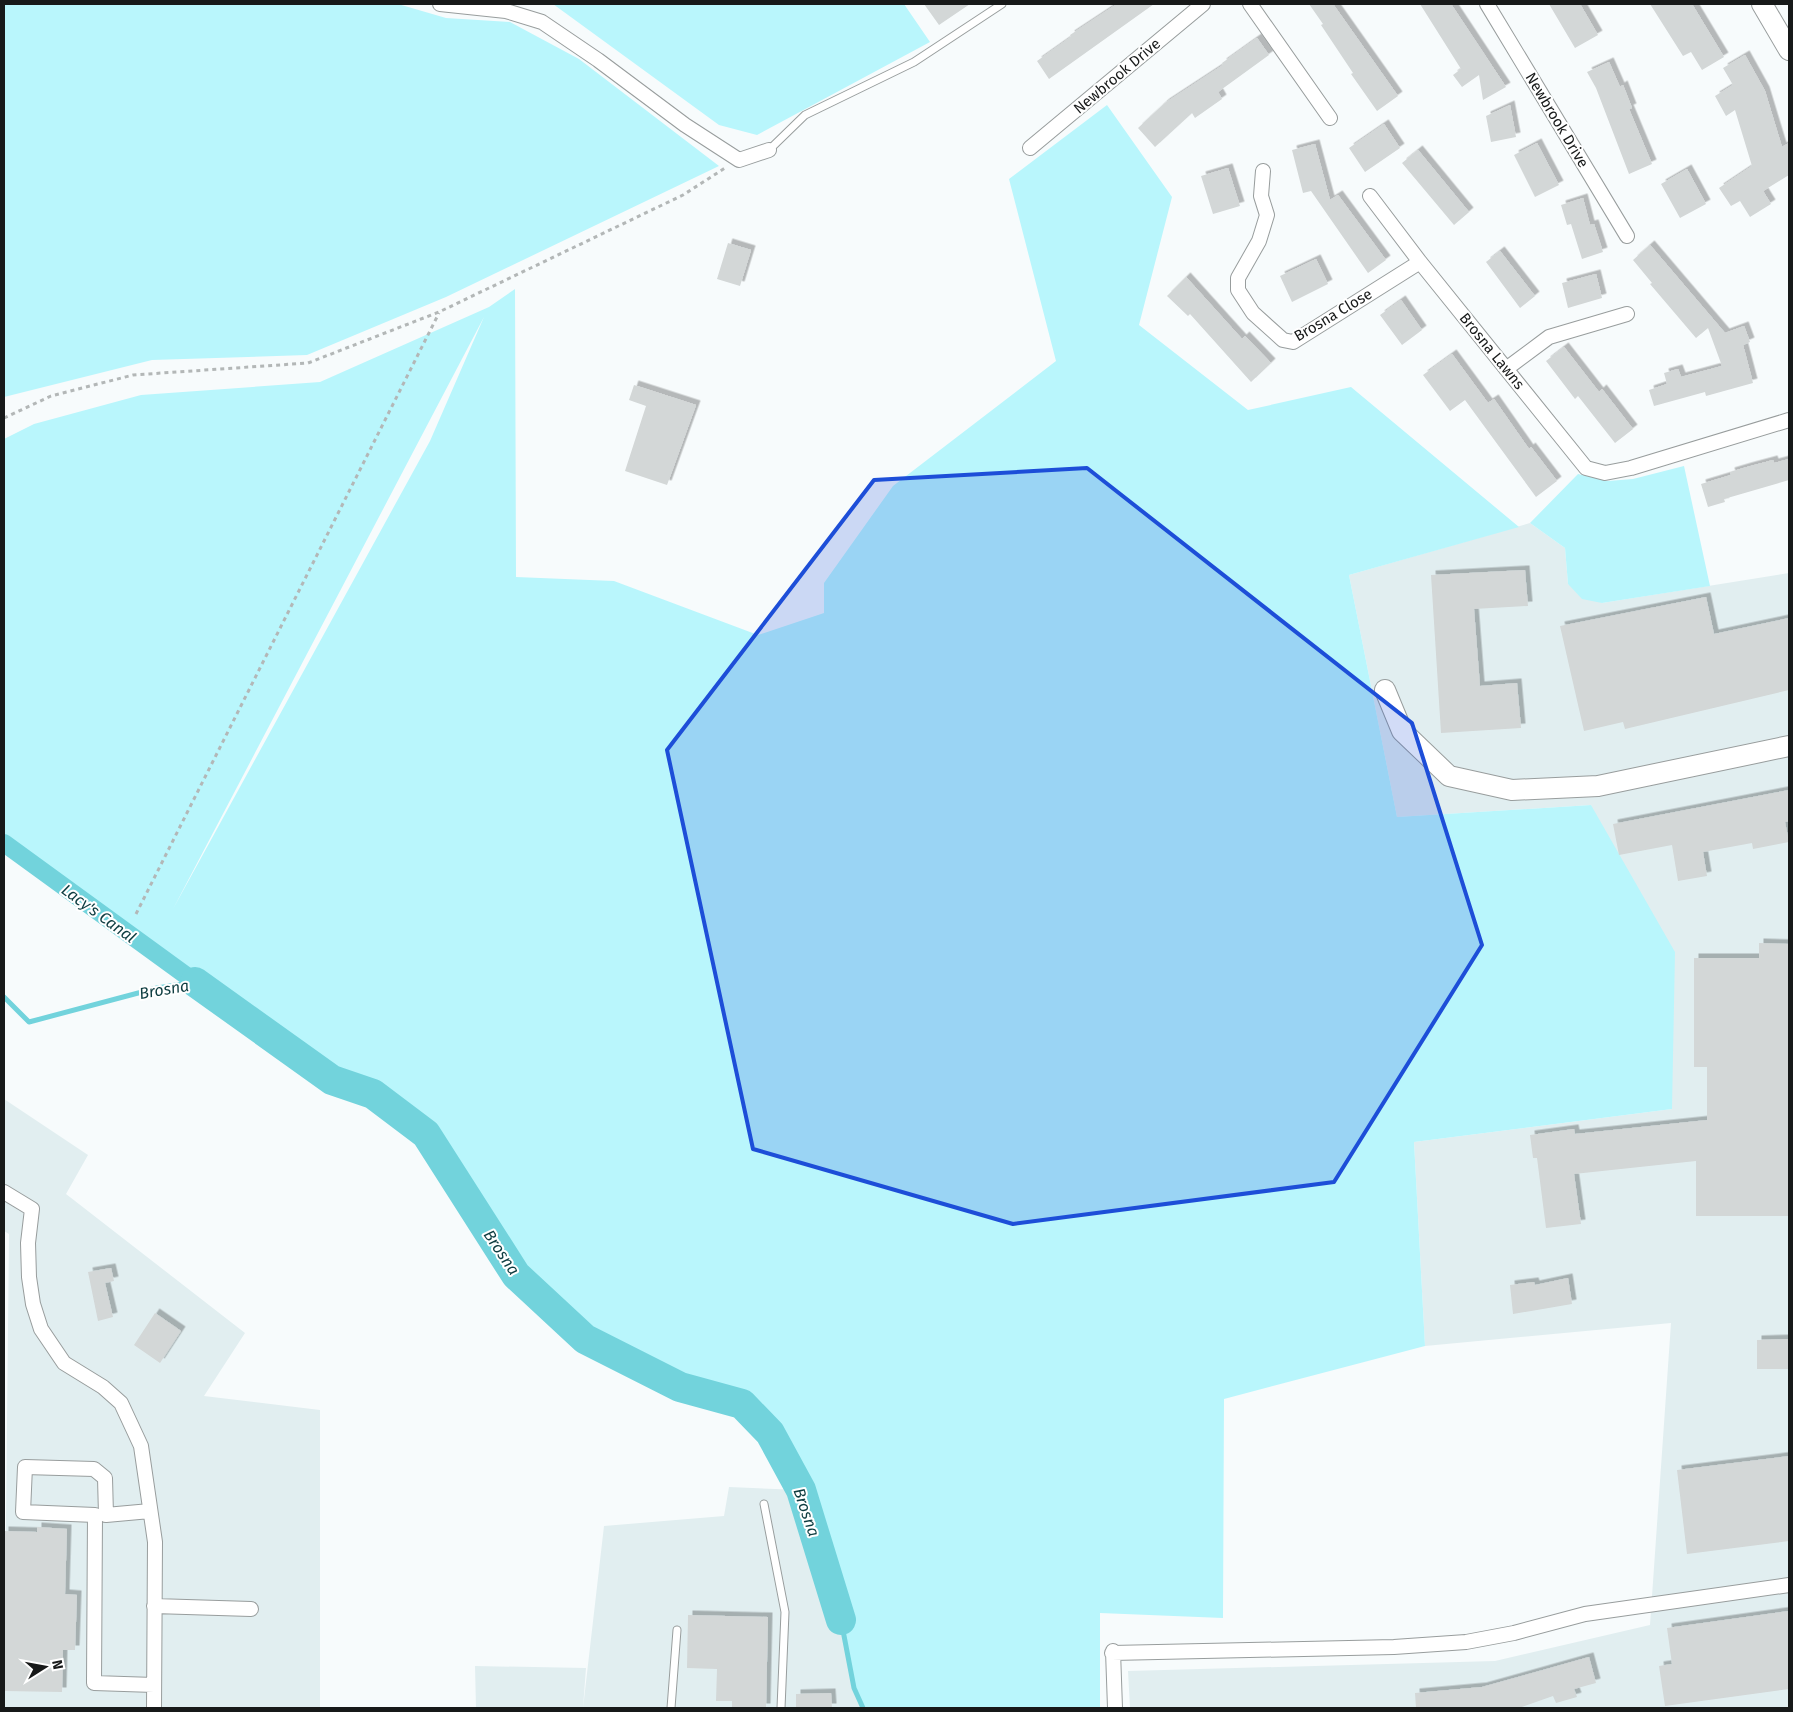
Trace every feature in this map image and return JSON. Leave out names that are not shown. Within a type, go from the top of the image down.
[{"type":"street","points":[[440,4],[506,11],[542,22],[598,60],[685,125],[739,160],[769,150]]},
{"type":"street","name":"Newbrook Drive","points":[[1030,148],[1203,4]]},
{"type":"street","points":[[1250,4],[1330,118]]},
{"type":"street","name":"Newbrook Drive","points":[[1487,4],[1627,236]]},
{"type":"street","points":[[1762,4],[1789,50]]},
{"type":"street","name":"Brosna Close","points":[[1263,171],[1261,196],[1267,215],[1259,241],[1238,278],[1238,290],[1253,313],[1283,340],[1293,342],[1420,262]]},
{"type":"street","name":"Brosna Lawns","points":[[1370,196],[1420,262],[1586,468],[1606,473],[1632,468],[1789,420]]},
{"type":"street","points":[[1506,369],[1549,337],[1628,314]]},
{"type":"street","points":[[1385,690],[1402,731],[1449,776],[1512,790],[1598,786],[1789,746]]},
{"type":"street","points":[[4,1192],[32,1209],[28,1243],[30,1277],[33,1304],[41,1329],[64,1363],[103,1388],[121,1404],[141,1446],[155,1542],[154,1708]]},
{"type":"street","points":[[150,1511],[106,1515],[104,1478],[94,1468],[25,1467],[23,1512],[95,1516],[94,1684],[154,1685]]},
{"type":"street","points":[[1115,1708],[1112,1652],[1294,1650],[1466,1642],[1514,1633],[1585,1614],[1789,1585]]},
{"type":"street","points":[[154,1606],[251,1609]]},
{"type":"lane","points":[[769,150],[805,115],[914,62],[1002,4]]},
{"type":"lane","points":[[764,1504],[785,1612],[782,1708]]},
{"type":"lane","points":[[671,1708],[677,1630]]},
{"type":"path","points":[[4,418],[51,396],[133,374],[308,363],[439,312],[683,195],[739,160]]},
{"type":"path","points":[[136,914],[439,312]]},
{"type":"highlighted area","points":[[1087,468],[1412,723],[1482,945],[1334,1182],[1013,1224],[753,1149],[667,750],[874,480]]},
{"type":"shaded area","points":[[4,4],[398,4],[446,18],[510,22],[579,59],[719,166],[446,297],[307,355],[152,360],[4,397]]},
{"type":"shaded area","points":[[553,4],[904,4],[930,42],[757,135],[719,125]]},
{"type":"shaded area","points":[[1107,105],[1172,197],[1139,325],[1248,410],[1351,387],[1519,527],[1349,575],[1397,817],[1591,805],[1675,952],[1672,1109],[1414,1142],[1425,1346],[1224,1399],[1223,1618],[1100,1613],[1100,1708],[863,1708],[854,1688],[841,1620],[801,1490],[770,1433],[742,1405],[680,1387],[585,1339],[516,1275],[426,1134],[373,1094],[332,1080],[169,964],[4,839],[4,439],[34,424],[141,395],[320,382],[489,307],[515,289],[516,577],[614,581],[758,635],[824,613],[824,583],[893,486],[1056,361],[1009,179]],"holes":[[[484,317],[430,441],[173,909]]]},
{"type":"shaded area","points":[[1684,466],[1710,586],[1602,603],[1582,599],[1568,584],[1565,548],[1530,523],[1578,474],[1608,481],[1633,479]]},
{"type":"shaded area","points":[[1530,523],[1565,548],[1568,584],[1602,603],[1789,573],[1789,1708],[1130,1708],[1128,1671],[1495,1661],[1650,1625],[1671,1323],[1425,1346],[1414,1142],[1672,1109],[1591,805],[1397,817],[1349,575]]},
{"type":"shaded area","points":[[4,1099],[88,1155],[66,1194],[245,1333],[204,1396],[320,1410],[320,1708],[4,1708],[9,1234],[4,1231]]},
{"type":"shaded area","points":[[729,1487],[801,1490],[841,1620],[854,1688],[863,1708],[583,1708],[604,1526],[724,1516]]},
{"type":"shaded area","points":[[475,1666],[586,1668],[583,1708],[476,1708]]},
{"type":"building","points":[[924,4],[970,4],[939,25]]},
{"type":"building","points":[[1117,4],[1154,4],[1049,79],[1037,61],[1071,37],[1070,35]]},
{"type":"building","points":[[1309,4],[1333,4],[1398,96],[1377,111],[1351,74],[1353,73]]},
{"type":"building","points":[[1420,4],[1451,4],[1506,87],[1483,100],[1479,75],[1462,87],[1453,75],[1461,69]]},
{"type":"building","points":[[1549,4],[1580,4],[1598,35],[1575,48]]},
{"type":"building","points":[[1650,4],[1692,4],[1724,57],[1702,70],[1691,52],[1683,56]]},
{"type":"building","points":[[1257,38],[1269,55],[1218,92],[1222,99],[1195,118],[1192,113],[1155,147],[1138,128],[1165,103],[1223,65],[1222,63]]},
{"type":"building","points":[[1745,55],[1765,91],[1782,147],[1789,143],[1789,175],[1763,191],[1771,204],[1750,217],[1740,201],[1731,206],[1719,188],[1752,166],[1735,110],[1726,116],[1715,96],[1733,85],[1723,68]]},
{"type":"building","points":[[1609,62],[1620,87],[1623,85],[1632,108],[1629,109],[1652,164],[1629,174],[1596,88],[1587,72]]},
{"type":"building","points":[[1510,105],[1516,137],[1491,142],[1486,116]]},
{"type":"building","points":[[1384,124],[1400,148],[1365,172],[1349,148]]},
{"type":"building","points":[[1537,143],[1559,185],[1535,197],[1514,155]]},
{"type":"building","points":[[1315,144],[1330,200],[1338,195],[1386,260],[1368,273],[1311,191],[1303,193],[1292,150]]},
{"type":"building","points":[[1418,150],[1469,212],[1454,225],[1402,163]]},
{"type":"building","points":[[1228,168],[1240,206],[1213,214],[1201,176]]},
{"type":"building","points":[[1687,169],[1706,204],[1680,218],[1661,184]]},
{"type":"building","points":[[1583,198],[1590,225],[1594,224],[1603,252],[1582,259],[1571,224],[1567,225],[1561,205]]},
{"type":"building","points":[[728,243],[751,250],[740,286],[717,279]]},
{"type":"building","points":[[1650,245],[1725,333],[1744,326],[1750,342],[1743,345],[1753,383],[1706,396],[1705,392],[1654,406],[1649,390],[1667,384],[1664,373],[1678,369],[1681,377],[1722,366],[1708,328],[1696,338],[1650,284],[1652,283],[1633,260]]},
{"type":"building","points":[[1500,251],[1535,296],[1520,308],[1486,262]]},
{"type":"building","points":[[1316,259],[1328,284],[1292,302],[1280,276]]},
{"type":"building","points":[[1596,274],[1602,298],[1568,308],[1562,283]]},
{"type":"building","points":[[1186,277],[1242,339],[1245,336],[1271,363],[1251,382],[1190,314],[1188,316],[1167,296]]},
{"type":"building","points":[[1401,300],[1422,330],[1402,345],[1380,315]]},
{"type":"building","points":[[1564,347],[1599,392],[1602,389],[1633,429],[1615,443],[1578,396],[1575,399],[1546,361]]},
{"type":"building","points":[[1452,354],[1488,403],[1494,399],[1529,449],[1531,447],[1557,481],[1536,497],[1465,400],[1450,411],[1423,375]]},
{"type":"building","points":[[634,385],[696,405],[667,485],[625,471],[646,406],[629,400]]},
{"type":"building","points":[[1789,459],[1789,480],[1724,499],[1725,502],[1708,507],[1701,484],[1731,475],[1730,472],[1747,467],[1773,460],[1774,463]]},
{"type":"building","points":[[1525,570],[1528,606],[1474,609],[1480,686],[1517,683],[1521,728],[1441,733],[1431,575]]},
{"type":"building","points":[[1706,597],[1714,634],[1789,618],[1789,690],[1625,729],[1623,722],[1584,731],[1560,626]]},
{"type":"building","points":[[1789,790],[1789,821],[1785,822],[1789,842],[1753,849],[1752,843],[1703,852],[1707,876],[1678,881],[1672,845],[1619,855],[1613,824]]},
{"type":"building","points":[[1759,943],[1789,944],[1789,1216],[1696,1216],[1696,1161],[1574,1174],[1581,1224],[1546,1228],[1537,1158],[1533,1158],[1530,1135],[1574,1129],[1575,1134],[1707,1120],[1707,1067],[1694,1067],[1694,958],[1759,958]]},
{"type":"building","points":[[111,1268],[114,1281],[105,1283],[113,1317],[98,1321],[88,1272]]},
{"type":"building","points":[[1568,1278],[1572,1304],[1513,1314],[1510,1285],[1534,1282],[1535,1285]]},
{"type":"building","points":[[155,1313],[181,1331],[160,1363],[134,1345]]},
{"type":"building","points":[[1789,1339],[1789,1369],[1757,1369],[1757,1340]]},
{"type":"building","points":[[1789,1456],[1789,1541],[1687,1554],[1677,1470]]},
{"type":"building","points":[[37,1527],[67,1529],[65,1594],[77,1595],[75,1650],[63,1650],[62,1692],[4,1691],[4,1531],[37,1532]]},
{"type":"building","points":[[1789,1611],[1789,1689],[1665,1706],[1659,1666],[1672,1664],[1667,1628]]},
{"type":"building","points":[[688,1615],[768,1617],[766,1708],[732,1708],[732,1701],[716,1701],[717,1669],[687,1668]]},
{"type":"building","points":[[1589,1657],[1596,1683],[1574,1689],[1577,1697],[1556,1703],[1553,1696],[1519,1708],[1416,1708],[1415,1693],[1482,1687]]},
{"type":"building","points":[[831,1693],[832,1708],[796,1708],[796,1694]]},
{"type":"waterway","name":"Lacy's Canal","points":[[4,843],[195,982]]},
{"type":"waterway","name":"Brosna","points":[[4,997],[29,1022],[157,988],[195,982]]},
{"type":"waterway","name":"Brosna","points":[[195,982],[332,1080],[373,1094],[426,1134],[516,1275],[585,1339],[680,1387],[742,1404],[770,1433],[801,1490],[841,1620]]},
{"type":"waterway","name":"Brosna","points":[[841,1620],[854,1688],[863,1708]]}]
